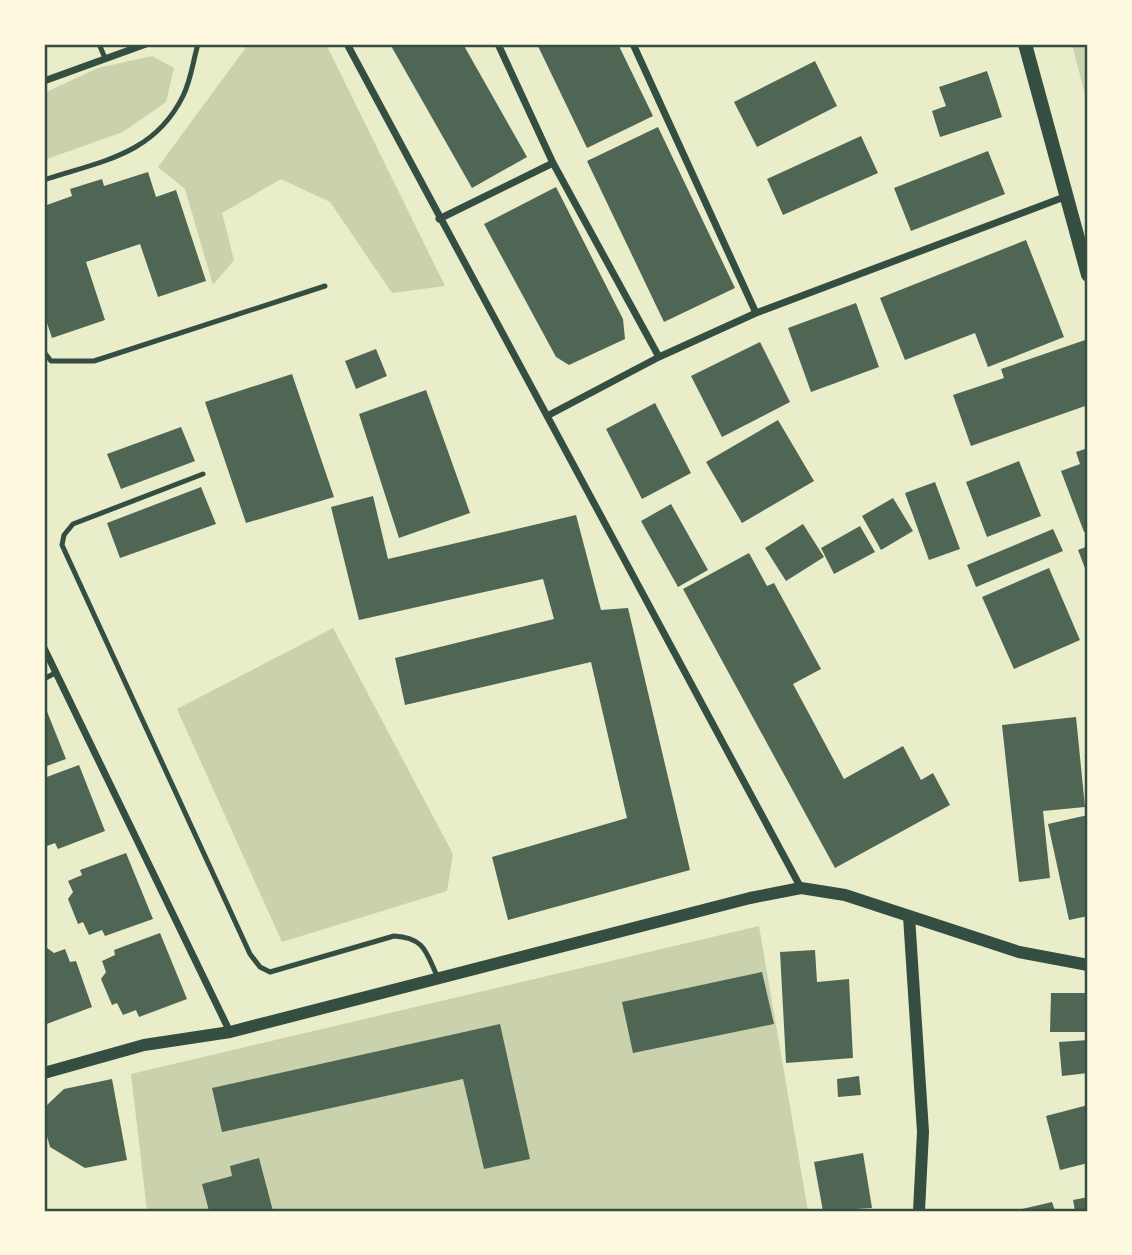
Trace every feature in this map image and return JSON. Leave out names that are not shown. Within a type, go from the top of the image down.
[{"type":"main road","points":[[1025,44],[1088,275]]},
{"type":"street","points":[[44,80],[146,44]]},
{"type":"street","points":[[347,44],[801,888]]},
{"type":"street","points":[[498,44],[553,163],[659,357]]},
{"type":"street","points":[[633,44],[757,313]]},
{"type":"street","points":[[439,219],[553,163]]},
{"type":"street","points":[[547,416],[659,357],[757,313],[1067,196]]},
{"type":"street","points":[[44,648],[201,967],[230,1032]]},
{"type":"street","points":[[44,1073],[144,1045],[230,1032],[750,898],[801,888],[845,895],[1019,952],[1088,965]]},
{"type":"street","points":[[909,916],[923,1132],[919,1211]]},
{"type":"lane","points":[[99,44],[105,58]]},
{"type":"lane","points":[[44,180],[135,149],[161,131],[184,95],[198,44]]},
{"type":"lane","points":[[44,352],[51,361],[94,361],[326,286]]},
{"type":"lane","points":[[203,474],[73,524],[64,535],[62,545],[250,954],[260,967],[270,972],[394,936],[411,937],[423,945],[438,978]]},
{"type":"lane","points":[[44,679],[55,673]]},
{"type":"green space","points":[[326,44],[445,286],[392,293],[330,202],[281,179],[222,213],[234,260],[213,285],[185,189],[158,167],[247,46]]},
{"type":"green space","points":[[1072,44],[1088,44],[1088,106]]},
{"type":"green space","points":[[152,56],[174,68],[166,102],[123,132],[44,160],[44,93],[98,68]]},
{"type":"green space","points":[[333,628],[453,854],[447,891],[282,942],[177,709]]},
{"type":"green space","points":[[759,926],[808,1211],[147,1211],[131,1074]]},
{"type":"building","points":[[390,44],[463,44],[527,157],[472,188]]},
{"type":"building","points":[[537,44],[618,44],[653,116],[587,148]]},
{"type":"building","points":[[815,61],[837,106],[757,147],[734,102]]},
{"type":"building","points":[[987,71],[1002,117],[940,137],[932,111],[946,106],[939,87]]},
{"type":"building","points":[[658,127],[735,288],[664,322],[587,161]]},
{"type":"building","points":[[861,136],[878,173],[783,215],[767,179]]},
{"type":"building","points":[[988,151],[1005,194],[911,231],[894,188]]},
{"type":"building","points":[[148,172],[156,197],[176,190],[206,281],[158,297],[140,244],[86,262],[105,320],[52,338],[44,314],[44,206],[72,196],[70,189],[102,179],[104,186]]},
{"type":"building","points":[[556,187],[623,319],[625,339],[569,365],[556,357],[484,224]]},
{"type":"building","points":[[1026,240],[1064,337],[988,367],[975,333],[905,360],[880,298]]},
{"type":"building","points":[[856,303],[879,367],[811,392],[788,328]]},
{"type":"building","points":[[1088,339],[1088,405],[971,446],[953,395],[1004,378],[1001,369]]},
{"type":"building","points":[[760,342],[790,402],[722,437],[691,376]]},
{"type":"building","points":[[376,349],[387,376],[356,389],[345,361]]},
{"type":"building","points":[[292,374],[334,497],[246,523],[205,402]]},
{"type":"building","points":[[426,390],[470,513],[399,538],[359,414]]},
{"type":"building","points":[[655,403],[691,473],[642,499],[606,429]]},
{"type":"building","points":[[778,420],[814,481],[742,523],[706,462]]},
{"type":"building","points":[[181,427],[195,461],[121,489],[107,454]]},
{"type":"building","points":[[1088,448],[1088,531],[1084,532],[1061,471],[1080,464],[1076,452]]},
{"type":"building","points":[[1019,461],[1041,516],[987,537],[966,482]]},
{"type":"building","points":[[935,482],[960,549],[929,560],[905,493]]},
{"type":"building","points":[[201,487],[216,524],[120,558],[107,523]]},
{"type":"building","points":[[373,496],[388,559],[576,515],[601,610],[628,608],[690,870],[508,920],[492,857],[627,818],[591,662],[405,705],[395,658],[554,619],[543,579],[359,620],[331,507]]},
{"type":"building","points":[[893,498],[913,531],[881,550],[862,516]]},
{"type":"building","points":[[671,504],[708,570],[678,587],[641,521]]},
{"type":"building","points":[[803,524],[824,557],[786,581],[765,548]]},
{"type":"building","points":[[860,526],[875,552],[834,574],[821,548]]},
{"type":"building","points":[[1053,529],[1063,551],[976,587],[967,565]]},
{"type":"building","points":[[1088,546],[1088,576],[1078,550]]},
{"type":"building","points":[[749,553],[767,586],[774,583],[821,669],[793,684],[844,779],[903,746],[921,780],[933,773],[950,805],[835,868],[683,589]]},
{"type":"building","points":[[1049,568],[1080,640],[1014,669],[982,597]]},
{"type":"building","points":[[44,704],[66,759],[44,767]]},
{"type":"building","points":[[1076,717],[1085,807],[1043,811],[1050,878],[1019,882],[1002,725]]},
{"type":"building","points":[[79,765],[105,831],[58,849],[55,843],[44,847],[44,778]]},
{"type":"building","points":[[1088,815],[1088,916],[1069,920],[1048,824]]},
{"type":"building","points":[[126,853],[153,919],[105,936],[102,930],[89,935],[83,922],[78,924],[68,899],[73,892],[68,881],[82,875],[80,870]]},
{"type":"building","points":[[160,933],[187,999],[139,1017],[136,1010],[123,1015],[117,1003],[112,1005],[101,979],[106,972],[102,961],[115,955],[114,950]]},
{"type":"building","points":[[44,949],[54,953],[65,949],[70,962],[76,961],[92,1007],[44,1025]]},
{"type":"building","points":[[815,950],[817,982],[849,979],[853,1058],[786,1063],[780,952]]},
{"type":"building","points":[[762,972],[774,1024],[633,1053],[622,1002]]},
{"type":"building","points":[[1051,993],[1087,993],[1086,1032],[1050,1032]]},
{"type":"building","points":[[500,1024],[530,1159],[484,1169],[463,1079],[222,1132],[212,1088]]},
{"type":"building","points":[[1088,1040],[1088,1073],[1062,1076],[1059,1042]]},
{"type":"building","points":[[859,1076],[861,1095],[838,1097],[837,1079]]},
{"type":"building","points":[[112,1079],[127,1160],[85,1168],[50,1147],[44,1126],[47,1105],[64,1089]]},
{"type":"building","points":[[1088,1105],[1088,1163],[1060,1170],[1046,1116]]},
{"type":"building","points":[[863,1153],[872,1208],[823,1211],[814,1162]]},
{"type":"building","points":[[259,1158],[273,1211],[209,1211],[202,1184],[232,1176],[230,1166]]},
{"type":"building","points":[[1088,1197],[1088,1211],[1075,1211],[1073,1200]]},
{"type":"building","points":[[1052,1202],[1055,1211],[1018,1211],[1018,1210]]}]
